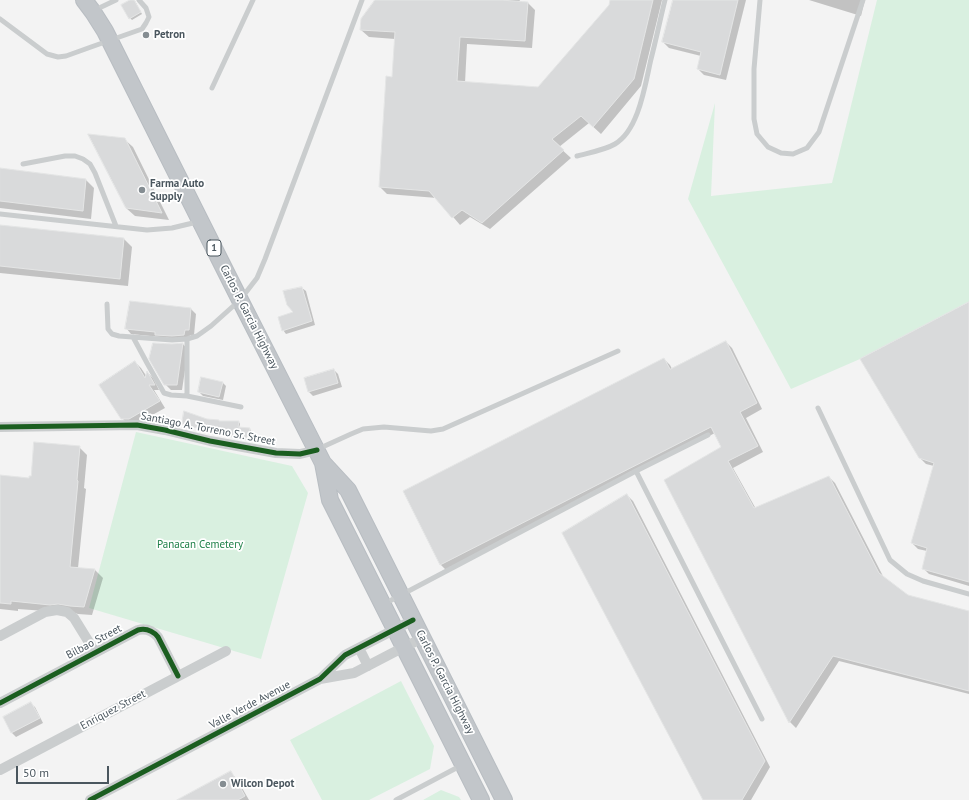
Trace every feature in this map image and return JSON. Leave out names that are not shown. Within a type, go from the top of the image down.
[{"type":"highway","name":"Carlos P. Garcia Highway","points":[[89,6],[109,40],[320,457],[348,490],[504,800]]},
{"type":"highway","name":"Carlos P. Garcia Highway","points":[[320,457],[330,500],[481,800]]},
{"type":"street","name":"Santiago A. Torreno Sr. Street","points":[[0,427],[137,425],[269,452],[320,457]]},
{"type":"street","points":[[0,636],[45,612],[57,610],[67,612],[74,618],[95,652]]},
{"type":"street","name":"Valle Verde Avenue","points":[[90,800],[320,679],[345,655],[413,620]]},
{"type":"street","name":"Bilbao Street","points":[[0,703],[95,652],[142,629],[150,630],[158,636],[178,676]]},
{"type":"street","name":"Valle Verde Avenue","points":[[320,679],[354,673],[423,638]]},
{"type":"street","points":[[359,648],[368,666]]},
{"type":"street","name":"Enriquez Street","points":[[0,770],[226,651]]},
{"type":"lane","points":[[89,6],[116,0]]},
{"type":"lane","points":[[212,88],[252,0]]},
{"type":"lane","points":[[107,304],[108,329],[112,334],[119,336],[172,340],[187,339],[197,336],[211,326],[240,300],[257,278],[266,259],[362,0]]},
{"type":"lane","points":[[577,156],[615,144],[632,126],[639,108],[665,0]]},
{"type":"lane","points":[[760,0],[754,69],[754,119],[757,134],[768,147],[781,153],[793,154],[807,148],[819,132],[863,0]]},
{"type":"lane","points":[[0,18],[46,54],[66,56],[142,29],[149,17],[146,8],[140,1]]},
{"type":"lane","points":[[23,164],[65,156],[83,158],[90,164],[95,173],[116,226]]},
{"type":"lane","points":[[0,214],[147,230],[172,228],[200,221]]},
{"type":"lane","points":[[133,337],[164,393],[241,407]]},
{"type":"lane","points":[[187,339],[187,396]]},
{"type":"lane","points":[[320,457],[351,434],[363,430],[384,427],[431,431],[443,428],[618,351]]},
{"type":"lane","points":[[818,408],[890,560],[907,574],[923,581],[969,594]]},
{"type":"lane","points":[[382,605],[636,471],[708,435]]},
{"type":"lane","points":[[636,471],[762,719]]},
{"type":"lane","points":[[396,800],[463,765]]},
{"type":"green space","points":[[877,0],[969,0],[969,302],[860,359],[791,389],[688,199],[715,103],[711,196],[832,183]]},
{"type":"green space","name":"Panacan Cemetery","points":[[136,432],[292,466],[308,493],[261,659],[89,608]]},
{"type":"green space","points":[[401,681],[434,746],[430,769],[369,800],[322,800],[290,740]]},
{"type":"green space","points":[[441,790],[459,797],[461,800],[423,800]]},
{"type":"building","points":[[130,0],[134,0],[141,12],[129,19],[121,5]]},
{"type":"building","points":[[375,0],[500,0],[528,2],[525,41],[460,37],[457,81],[538,87],[609,5],[610,0],[653,0],[634,79],[593,127],[581,116],[552,139],[564,150],[482,223],[462,210],[452,218],[429,191],[379,187],[386,76],[392,77],[395,32],[360,30],[361,19]]},
{"type":"building","points":[[673,0],[738,0],[720,75],[697,69],[701,52],[662,42]]},
{"type":"building","points":[[88,134],[125,138],[162,213],[126,208]]},
{"type":"building","points":[[0,168],[86,179],[83,211],[0,201]]},
{"type":"building","points":[[0,225],[124,238],[120,279],[0,266]]},
{"type":"building","points":[[302,287],[312,321],[282,331],[278,317],[293,312],[287,305],[283,291]]},
{"type":"building","points":[[130,301],[191,308],[189,330],[185,330],[184,335],[172,336],[155,335],[155,332],[125,329]]},
{"type":"building","points":[[969,302],[969,582],[922,569],[927,548],[911,543],[934,463],[919,458],[860,359]]},
{"type":"building","points":[[726,341],[757,403],[740,412],[758,446],[728,461],[754,508],[829,476],[879,573],[908,595],[969,611],[969,691],[833,656],[789,723],[664,480],[721,447],[711,427],[440,565],[403,491],[664,358],[670,369]]},
{"type":"building","points":[[153,343],[183,343],[177,385],[164,385],[150,361],[149,359]]},
{"type":"building","points":[[135,361],[145,378],[147,371],[155,385],[149,385],[160,401],[129,419],[121,419],[99,385]]},
{"type":"building","points":[[334,369],[338,383],[308,392],[304,378]]},
{"type":"building","points":[[201,377],[223,382],[219,397],[198,392]]},
{"type":"building","points":[[184,411],[207,419],[219,421],[239,421],[238,427],[250,428],[247,439],[232,437],[182,424]]},
{"type":"building","points":[[34,442],[80,446],[70,567],[95,569],[84,607],[11,601],[11,604],[0,603],[0,475],[29,478],[29,476],[31,476]]},
{"type":"building","points":[[627,494],[765,761],[742,800],[703,800],[562,533]]},
{"type":"building","points":[[31,702],[40,718],[11,733],[3,717]]},
{"type":"building","name":"Wilcon Depot","points":[[231,771],[245,796],[238,800],[177,800]]},
{"type":"cycle path","points":[[0,427],[137,425],[210,441],[276,453],[300,454],[317,450]]},
{"type":"cycle path","points":[[90,800],[320,679],[345,655],[413,620]]},
{"type":"cycle path","points":[[0,703],[141,629],[151,631],[158,637],[178,676]]},
{"type":"place","name":"Petron","points":[[146,35]]},
{"type":"place","name":"Farma Auto Supply","points":[[142,190]]},
{"type":"place","name":"Wilcon Depot","points":[[223,784]]}]
